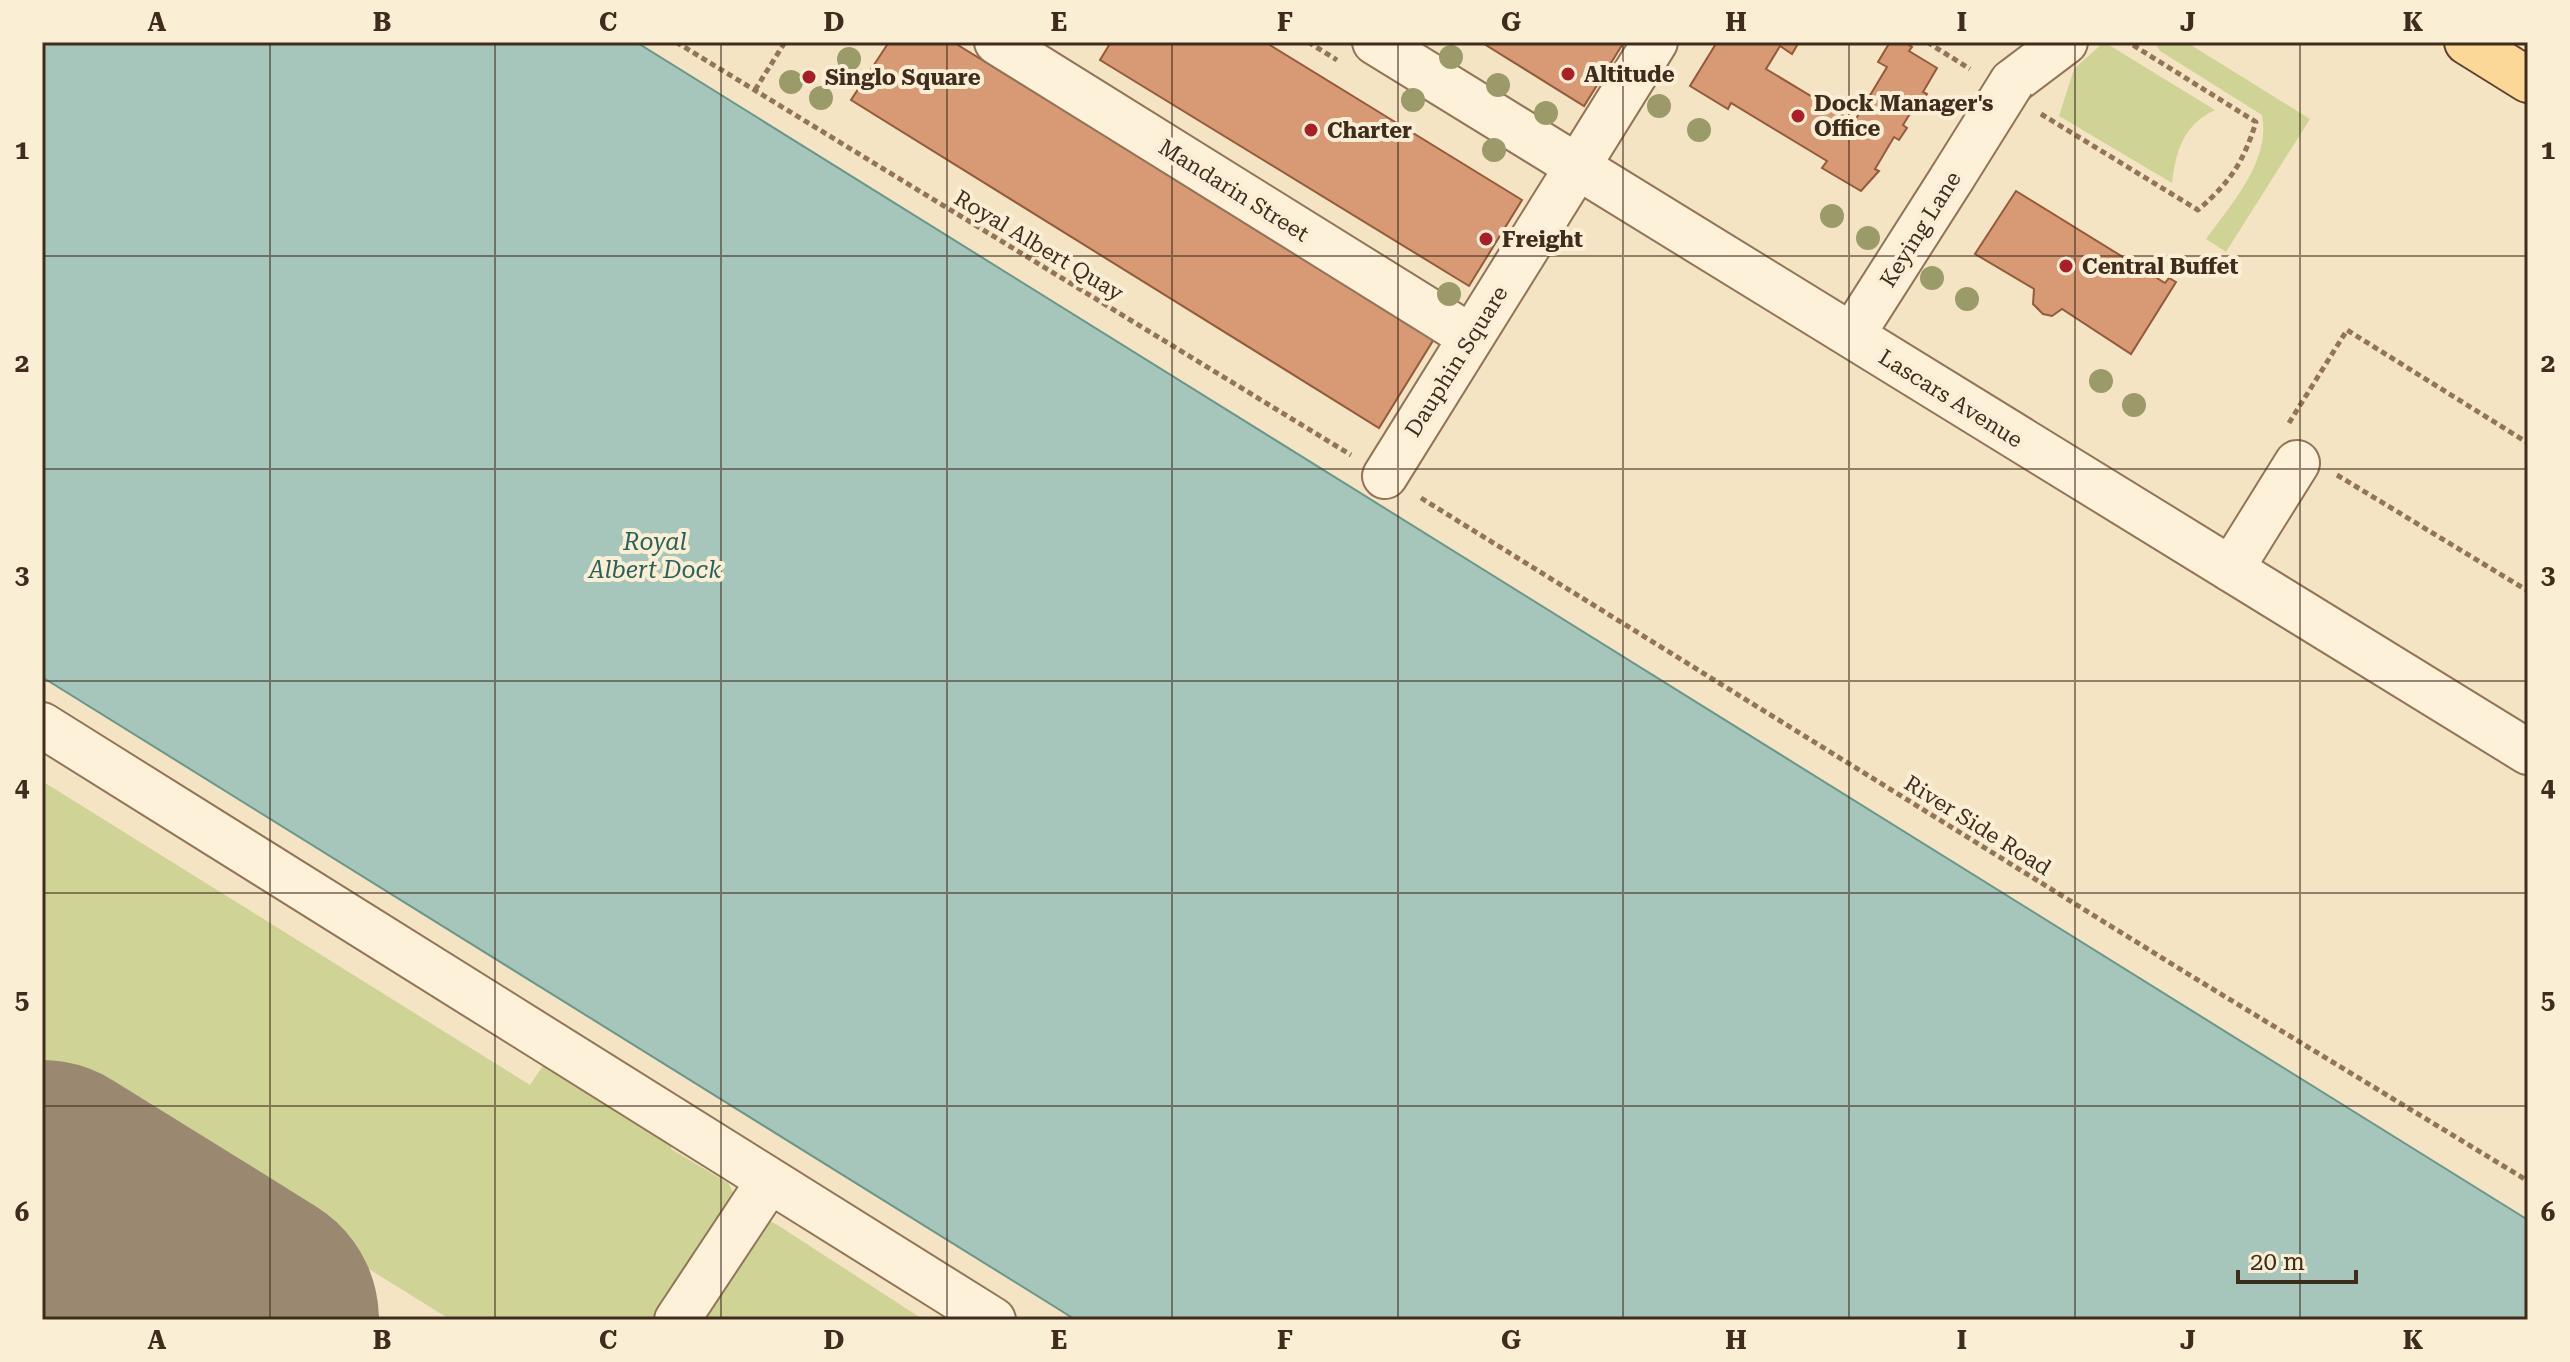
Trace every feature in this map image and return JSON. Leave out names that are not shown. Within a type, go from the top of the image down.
[{"type":"main road","points":[[2467,42],[2528,80]]},
{"type":"street","name":"Mandarin Street","points":[[997,42],[1045,54],[1471,337]]},
{"type":"street","name":"Lascars Avenue","points":[[1375,42],[2528,752]]},
{"type":"street","name":"Dauphin Square","points":[[1399,484],[1471,337],[1655,42]]},
{"type":"street","name":"Keying Lane","points":[[1852,335],[1952,178],[2022,77],[2065,42]]},
{"type":"street","points":[[2231,569],[2297,463]]},
{"type":"street","points":[[42,725],[993,1320]]},
{"type":"street","points":[[677,1320],[769,1181]]},
{"type":"path","name":"Royal Albert Quay","points":[[676,42],[1399,484]]},
{"type":"path","points":[[755,90],[785,42]]},
{"type":"path","points":[[1927,42],[1971,69]]},
{"type":"path","points":[[2022,77],[2198,210],[2223,188],[2243,160],[2256,122],[2128,42]]},
{"type":"path","points":[[2528,443],[2347,330],[2273,449],[2330,485],[2338,473],[2528,591]]},
{"type":"path","name":"River Side Road","points":[[1399,484],[2188,974],[2528,1181]]},
{"type":"green space","points":[[2104,42],[2215,110],[2188,131],[2179,150],[2172,183],[2059,116],[2074,69]]},
{"type":"green space","points":[[2154,42],[2186,42],[2310,119],[2226,252],[2206,239],[2237,197],[2255,165],[2261,149],[2262,115],[2160,51]]},
{"type":"green space","points":[[42,781],[530,1085],[544,1064],[673,1135],[671,1149],[728,1183],[738,1201],[666,1320],[451,1320],[42,1066]]},
{"type":"green space","points":[[768,1220],[776,1224],[924,1320],[689,1320]]},
{"type":"water","name":"Royal Albert Dock","points":[[42,42],[636,42],[2528,1220],[2528,1320],[1076,1320],[42,677]]},
{"type":"building","points":[[889,42],[953,42],[1434,339],[1379,428],[851,100]]},
{"type":"building","name":"Charter","points":[[1111,42],[1265,42],[1522,200],[1469,286],[1100,60]]},
{"type":"building","name":"Altitude","points":[[1481,42],[1624,42],[1584,106]]},
{"type":"building","name":"Dock Manager's Office","points":[[1717,42],[1799,42],[1792,54],[1780,46],[1766,69],[1854,122],[1887,67],[1878,62],[1890,42],[1904,42],[1912,47],[1909,51],[1937,68],[1923,92],[1927,94],[1920,106],[1916,104],[1903,125],[1907,128],[1899,140],[1894,137],[1875,169],[1879,171],[1861,191],[1822,168],[1827,161],[1731,103],[1728,109],[1690,86]]},
{"type":"building","name":"Central Buffet","points":[[2016,191],[2165,283],[2169,278],[2176,282],[2131,354],[2062,309],[2052,316],[2043,314],[2033,304],[2034,289],[1975,254]]},
{"type":"runway","points":[[42,1194],[245,1320]]},
{"type":"place","name":"Altitude","points":[[1568,74]]},
{"type":"place","name":"Singlo Square","points":[[809,77]]},
{"type":"place","name":"Dock Manager's Office","points":[[1798,116]]},
{"type":"place","name":"Charter","points":[[1311,130]]},
{"type":"place","name":"Freight","points":[[1486,239]]},
{"type":"place","name":"Central Buffet","points":[[2066,266]]}]
